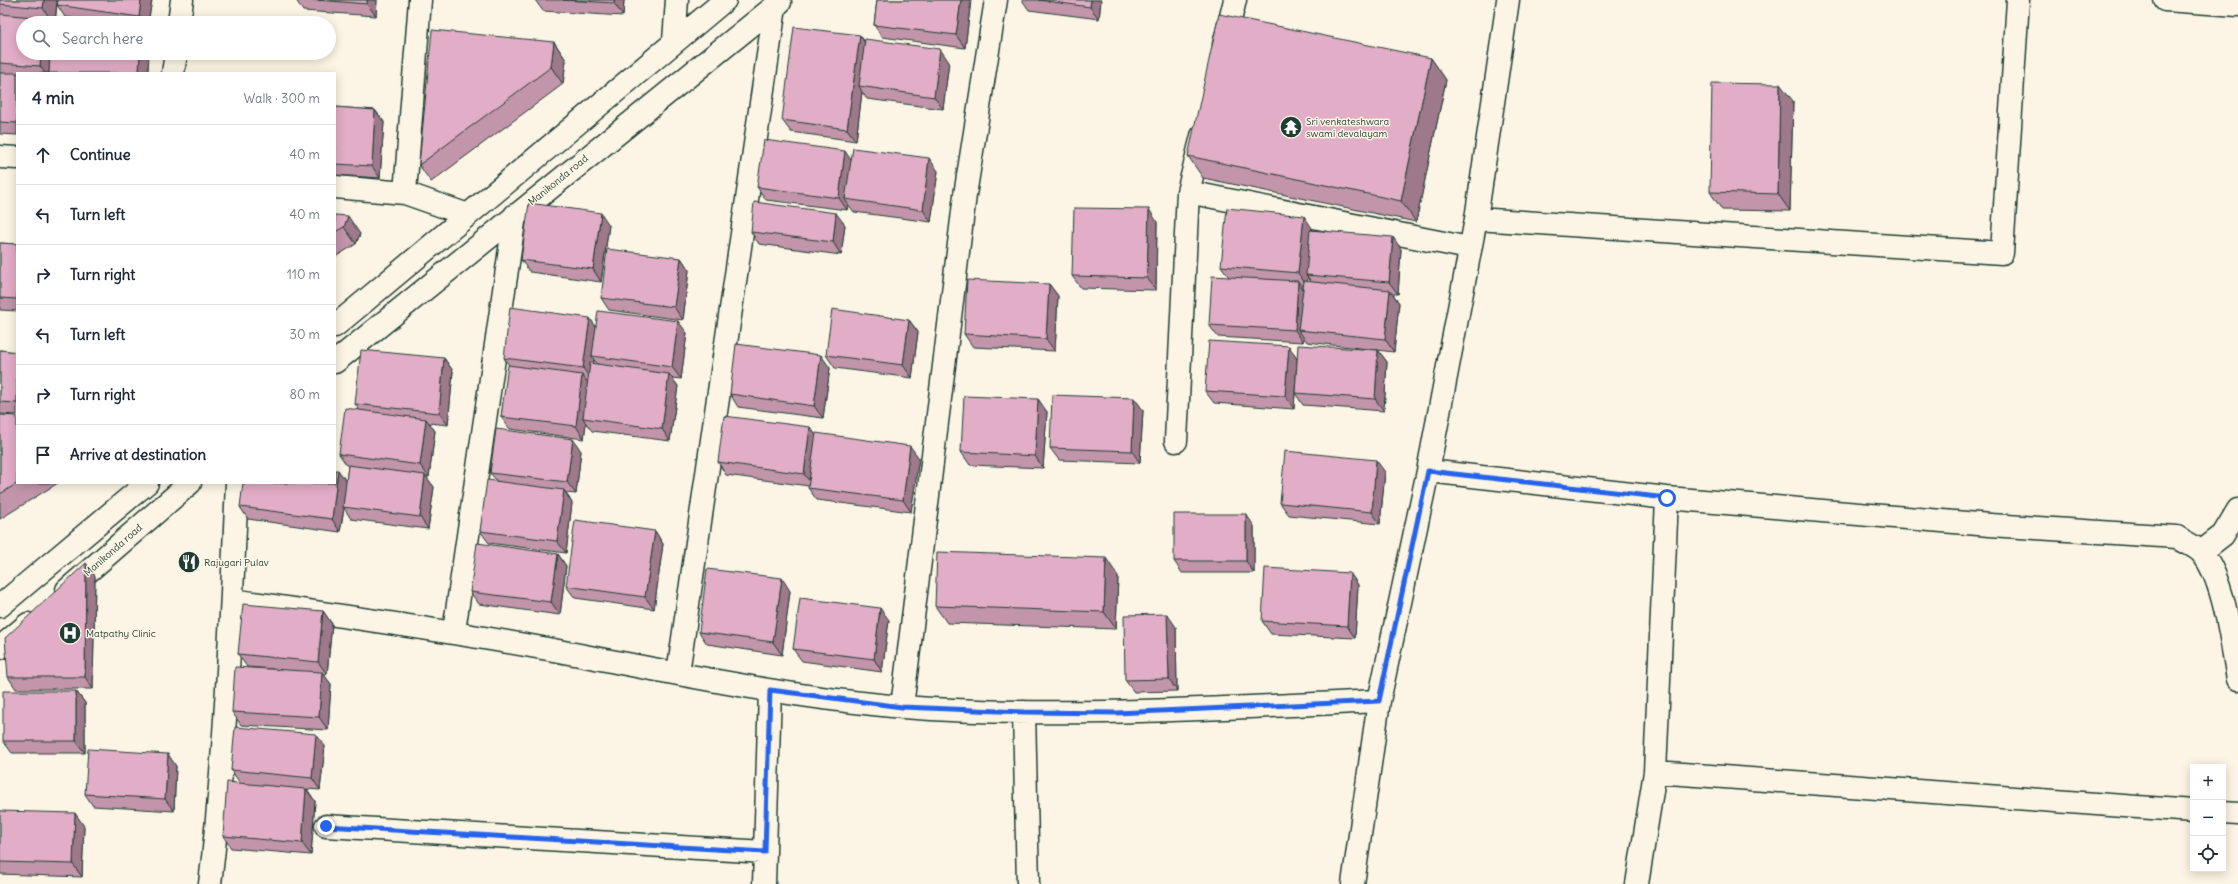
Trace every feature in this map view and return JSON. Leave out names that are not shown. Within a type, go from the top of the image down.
[{"type":"street","points":[[180,16],[182,0]]},
{"type":"street","points":[[405,193],[420,0]]},
{"type":"street","points":[[674,41],[677,0]]},
{"type":"street","points":[[336,325],[674,41],[725,0]]},
{"type":"street","points":[[902,707],[965,195],[996,0]]},
{"type":"street","points":[[1220,61],[1235,0]]},
{"type":"street","points":[[1353,884],[1379,701],[1428,471],[1469,248],[1476,219],[1508,0]]},
{"type":"street","points":[[1476,219],[2002,253],[2018,0]]},
{"type":"street","points":[[2165,0],[2238,5]]},
{"type":"street","points":[[678,673],[779,3]]},
{"type":"street","name":"Manikonda road","points":[[336,361],[779,3]]},
{"type":"street","points":[[173,72],[175,60]]},
{"type":"street","points":[[1176,441],[1188,192],[1207,115]]},
{"type":"street","points":[[0,156],[16,158]]},
{"type":"street","points":[[336,187],[405,193],[468,215]]},
{"type":"street","points":[[1188,192],[1469,248]]},
{"type":"street","points":[[454,631],[515,215]]},
{"type":"street","points":[[1428,471],[1667,498],[1990,525],[2177,537],[2201,552],[2216,578],[2227,619],[2238,679]]},
{"type":"street","points":[[0,606],[146,484]]},
{"type":"street","name":"Manikonda road","points":[[0,648],[189,484]]},
{"type":"street","points":[[210,884],[217,827],[232,600],[237,484]]},
{"type":"street","points":[[1637,884],[1655,772],[1667,498]]},
{"type":"street","points":[[2201,552],[2223,535],[2238,510]]},
{"type":"street","points":[[232,600],[454,631],[770,690],[902,707],[1024,712],[1116,713],[1379,701]]},
{"type":"street","points":[[764,884],[770,690]]},
{"type":"street","points":[[1024,712],[1028,884]]},
{"type":"street","points":[[1655,772],[2190,811]]},
{"type":"street","points":[[2226,813],[2238,814]]},
{"type":"street","points":[[326,826],[765,852]]},
{"type":"building","points":[[0,0],[44,0],[43,8],[0,4]]},
{"type":"building","points":[[58,0],[141,0],[139,16],[57,5]]},
{"type":"building","points":[[318,0],[367,0],[367,4]]},
{"type":"building","points":[[563,0],[614,0],[614,3]]},
{"type":"building","points":[[877,0],[961,0],[956,35],[874,25]]},
{"type":"building","points":[[1038,0],[1091,0],[1090,7]]},
{"type":"building","points":[[0,14],[22,16],[16,16],[16,60],[40,60],[40,66],[0,63]]},
{"type":"building","points":[[1219,14],[1431,58],[1401,201],[1188,156]]},
{"type":"building","points":[[794,27],[860,35],[847,129],[782,120]]},
{"type":"building","points":[[432,30],[554,42],[551,67],[419,165]]},
{"type":"building","points":[[865,39],[940,49],[934,97],[859,86]]},
{"type":"building","points":[[50,60],[140,60],[139,72],[49,72]]},
{"type":"building","points":[[0,73],[16,73],[16,123],[0,122]]},
{"type":"building","points":[[1712,83],[1780,84],[1778,194],[1710,192]]},
{"type":"building","points":[[336,107],[375,110],[372,166],[336,164]]},
{"type":"building","points":[[764,140],[845,151],[839,198],[757,187]]},
{"type":"building","points":[[853,148],[929,158],[923,210],[845,199]]},
{"type":"building","points":[[754,202],[836,213],[833,242],[751,232]]},
{"type":"building","points":[[529,203],[601,213],[593,269],[521,260]]},
{"type":"building","points":[[1074,208],[1149,209],[1147,278],[1072,276]]},
{"type":"building","points":[[1227,208],[1304,216],[1298,273],[1221,266]]},
{"type":"building","points":[[336,215],[348,216],[344,227],[336,231]]},
{"type":"building","points":[[1310,230],[1393,237],[1389,282],[1306,275]]},
{"type":"building","points":[[0,243],[16,244],[16,299],[0,298]]},
{"type":"building","points":[[607,249],[681,258],[674,307],[601,298]]},
{"type":"building","points":[[1212,276],[1298,281],[1295,330],[1209,325]]},
{"type":"building","points":[[967,280],[1049,284],[1046,339],[964,334]]},
{"type":"building","points":[[1304,281],[1390,290],[1385,339],[1298,330]]},
{"type":"building","points":[[510,307],[590,318],[583,368],[504,358]]},
{"type":"building","points":[[832,309],[909,320],[903,365],[826,355]]},
{"type":"building","points":[[598,311],[678,321],[672,367],[592,356]]},
{"type":"building","points":[[1209,341],[1289,346],[1285,396],[1205,391]]},
{"type":"building","points":[[736,344],[821,355],[814,406],[730,394]]},
{"type":"building","points":[[1298,345],[1378,350],[1375,399],[1295,393]]},
{"type":"building","points":[[0,350],[16,352],[16,403],[0,402]]},
{"type":"building","points":[[361,350],[444,358],[439,413],[355,404]]},
{"type":"building","points":[[590,363],[669,374],[662,429],[583,418]]},
{"type":"building","points":[[508,365],[582,375],[576,426],[501,417]]},
{"type":"building","points":[[1052,395],[1134,398],[1132,451],[1050,448]]},
{"type":"building","points":[[964,396],[1038,399],[1035,456],[961,452]]},
{"type":"building","points":[[345,408],[426,419],[420,465],[339,454]]},
{"type":"building","points":[[0,415],[16,416],[16,484],[0,494]]},
{"type":"building","points":[[724,416],[810,427],[804,474],[718,462]]},
{"type":"building","points":[[496,429],[573,439],[567,482],[490,473]]},
{"type":"building","points":[[816,433],[910,446],[903,500],[808,488]]},
{"type":"building","points":[[1285,451],[1376,460],[1372,512],[1280,503]]},
{"type":"building","points":[[348,465],[425,475],[420,517],[343,507]]},
{"type":"building","points":[[336,470],[338,470],[332,519],[240,507],[243,484],[336,484]]},
{"type":"building","points":[[487,480],[564,490],[557,541],[480,531]]},
{"type":"building","points":[[1174,514],[1246,514],[1246,561],[1174,561]]},
{"type":"building","points":[[575,520],[655,531],[645,597],[566,586]]},
{"type":"building","points":[[477,543],[558,554],[551,602],[470,592]]},
{"type":"building","points":[[937,552],[1106,558],[1104,612],[935,606]]},
{"type":"building","points":[[86,563],[85,677],[8,677],[5,638]]},
{"type":"building","points":[[1265,568],[1350,573],[1347,626],[1262,621]]},
{"type":"building","points":[[707,569],[782,578],[773,642],[699,632]]},
{"type":"building","points":[[800,598],[880,608],[874,659],[793,649]]},
{"type":"building","points":[[243,604],[323,611],[318,662],[238,654]]},
{"type":"building","points":[[1167,614],[1169,679],[1125,680],[1124,615]]},
{"type":"building","points":[[235,667],[322,672],[319,717],[232,712]]},
{"type":"building","points":[[3,691],[76,691],[76,741],[3,741]]},
{"type":"building","points":[[235,727],[316,734],[312,778],[231,770]]},
{"type":"building","points":[[88,749],[168,754],[165,799],[85,794]]},
{"type":"building","points":[[227,782],[306,789],[302,843],[223,836]]},
{"type":"building","points":[[0,811],[75,813],[73,864],[0,862]]},
{"type":"place","name":"Sri venkateshwara swami devalayam","points":[[1291,127]]},
{"type":"place","name":"Rajugari Pulav","points":[[189,562]]},
{"type":"place","name":"Matpathy Clinic","points":[[70,633]]},
{"type":"route","points":[[326,826],[765,852],[770,690],[902,707],[1024,712],[1116,713],[1379,701],[1428,471],[1667,498]]}]
